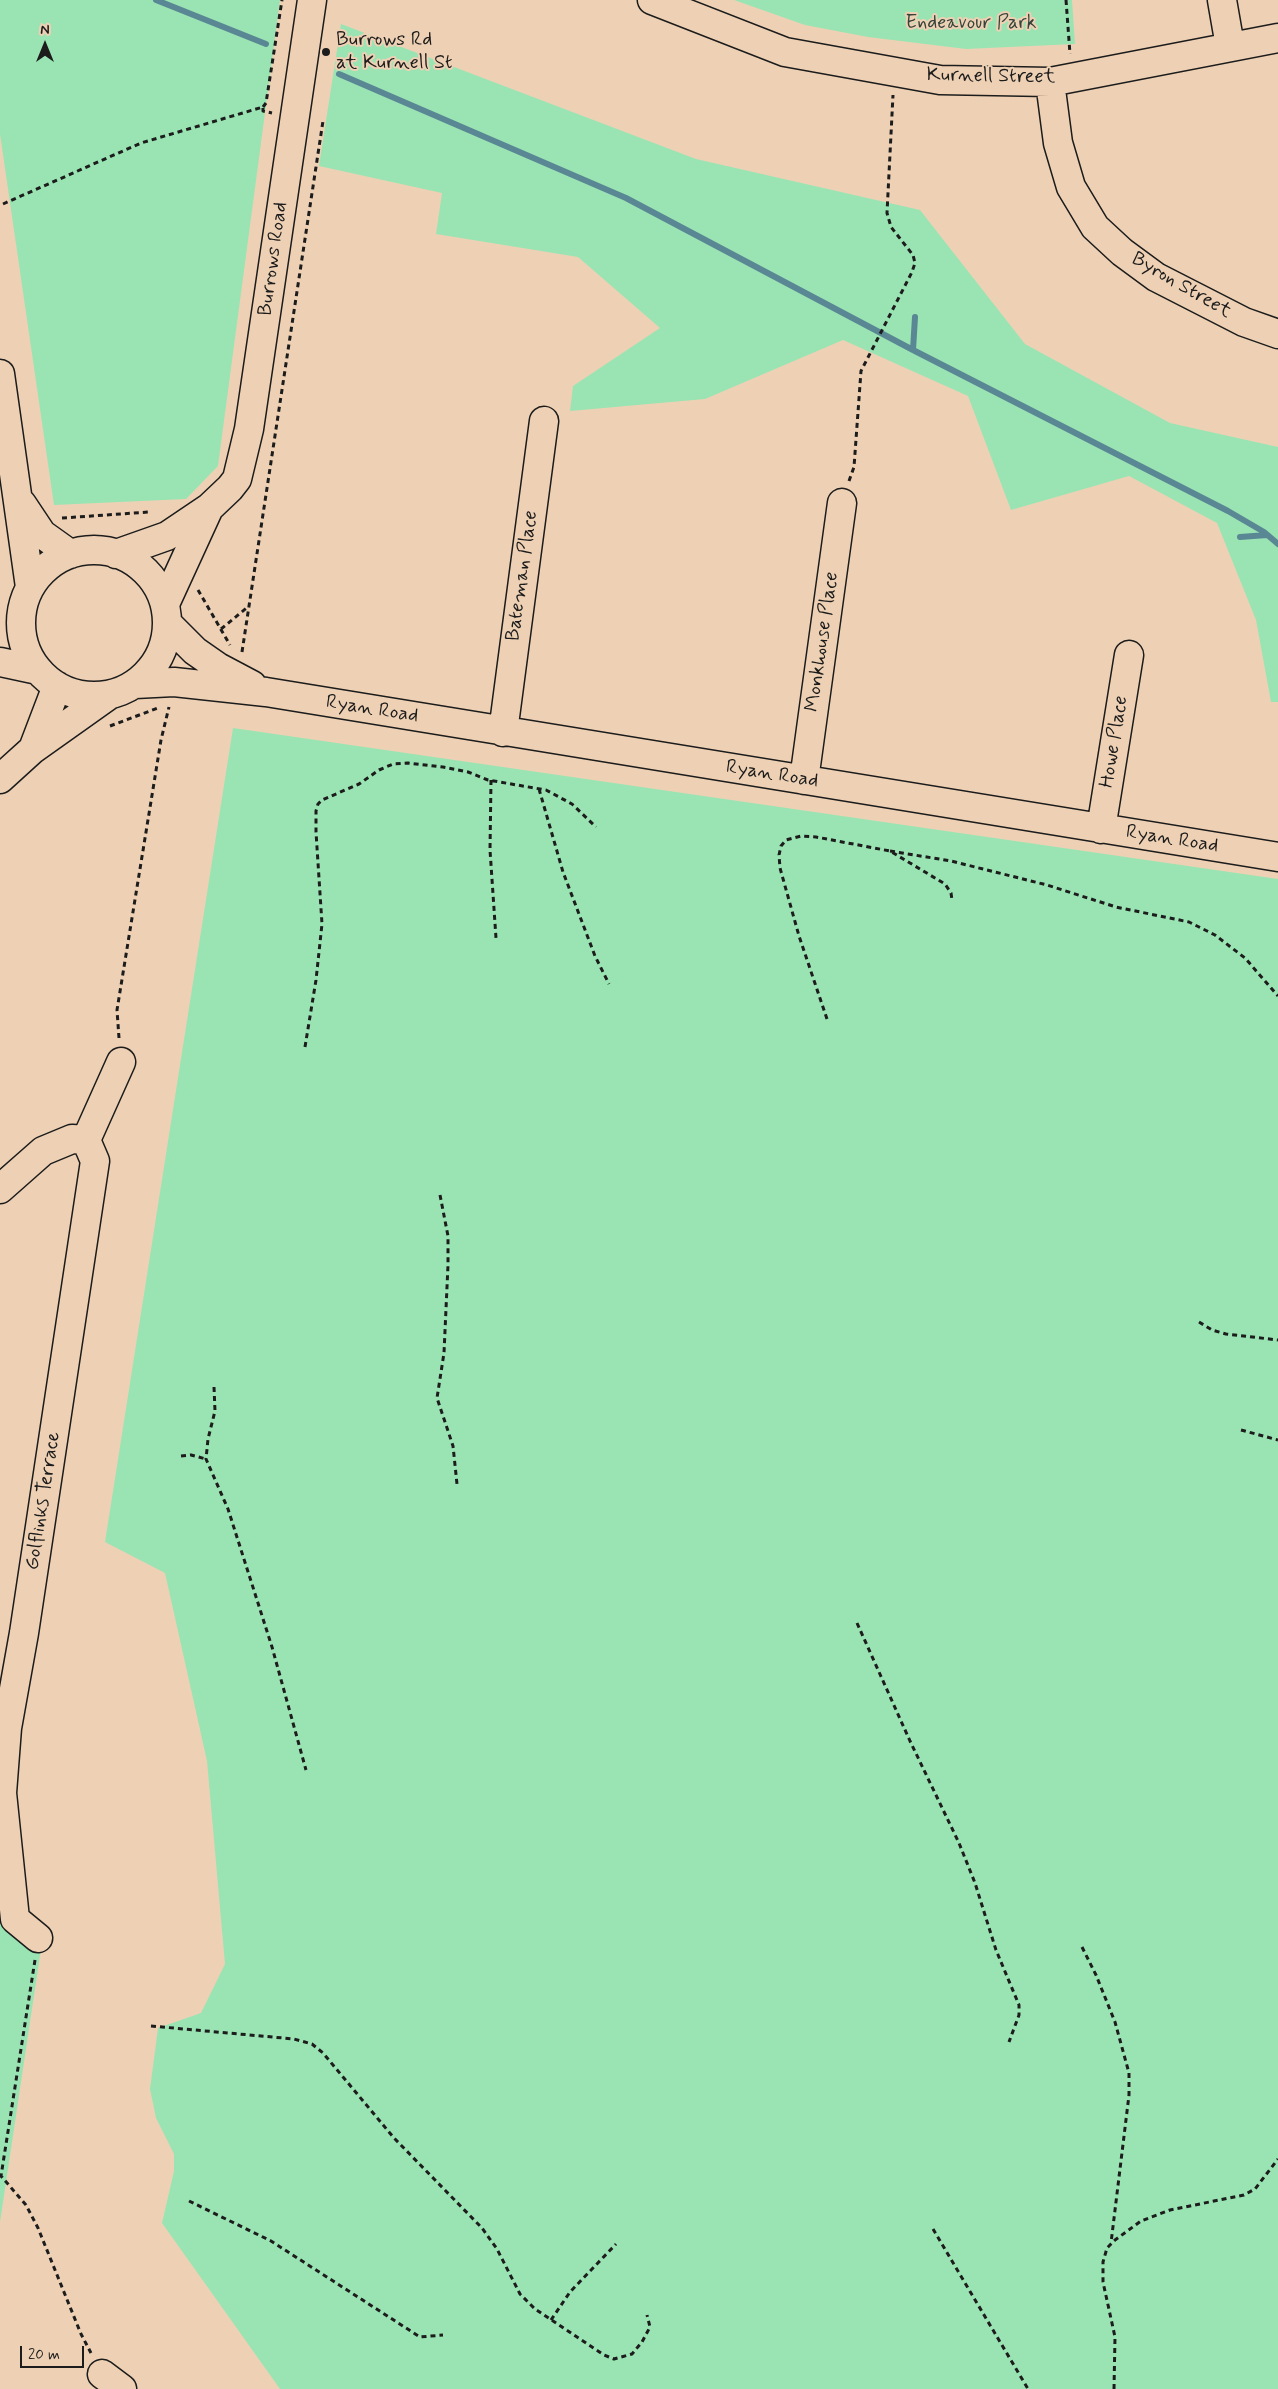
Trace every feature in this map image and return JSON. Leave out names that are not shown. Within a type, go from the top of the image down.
[{"type":"street","name":"Burrows Road","points":[[116,554],[167,536],[210,507],[237,479],[244,455],[312,0]]},
{"type":"street","name":"Kurnell Street","points":[[652,0],[784,52],[940,80],[1061,79],[1278,38]]},
{"type":"street","points":[[1222,0],[1230,46]]},
{"type":"street","name":"Byron Street","points":[[1061,79],[1058,143],[1071,187],[1095,227],[1122,252],[1156,276],[1244,322],[1278,334]]},
{"type":"street","points":[[0,374],[17,496],[27,596]]},
{"type":"street","name":"Bateman Place","points":[[503,732],[544,421]]},
{"type":"street","points":[[17,496],[42,534],[70,554]]},
{"type":"street","name":"Monkhouse Place","points":[[804,780],[842,503]]},
{"type":"street","name":"Burrows Road","points":[[166,613],[210,507]]},
{"type":"street","points":[[0,778],[33,749],[109,695],[135,684],[148,672],[159,657],[165,640],[166,613],[158,587],[133,560],[116,554],[85,551],[70,554],[54,562],[40,573],[27,596],[21,621],[22,639],[31,661],[47,678]]},
{"type":"street","points":[[0,619],[27,596]]},
{"type":"street","name":"Ryan Road","points":[[166,613],[195,651],[218,667],[266,692]]},
{"type":"street","name":"Howe Place","points":[[1101,829],[1129,655]]},
{"type":"street","points":[[0,662],[47,678],[82,695],[109,695]]},
{"type":"street","points":[[33,749],[47,678]]},
{"type":"street","name":"Ryan Road","points":[[135,684],[174,682],[266,692],[1278,857]]},
{"type":"street","points":[[0,1189],[42,1152],[72,1139],[86,1140],[121,1062]]},
{"type":"street","name":"Golflinks Terrace","points":[[38,1938],[16,1919],[2,1793],[10,1647],[95,1161],[86,1140]]},
{"type":"path","points":[[2,204],[141,143],[263,107],[266,103],[282,0]]},
{"type":"path","points":[[1061,79],[1066,0]]},
{"type":"path","points":[[842,503],[854,467],[861,371],[915,263],[913,255],[891,227],[887,213],[893,118],[892,71]]},
{"type":"path","points":[[263,107],[263,111],[272,113]]},
{"type":"path","points":[[241,660],[322,122]]},
{"type":"path","points":[[62,518],[149,512]]},
{"type":"path","points":[[195,585],[234,652]]},
{"type":"path","points":[[221,629],[250,606]]},
{"type":"path","points":[[108,727],[170,704],[161,740],[117,1010],[121,1062]]},
{"type":"path","points":[[305,1047],[315,994],[322,924],[316,841],[318,804],[393,764],[408,763],[443,767],[491,780],[539,788],[553,793],[572,804],[596,827]]},
{"type":"path","points":[[491,780],[490,850],[496,938]]},
{"type":"path","points":[[539,788],[563,872],[592,948],[609,984]]},
{"type":"path","points":[[827,1019],[780,868],[779,855],[781,846],[786,840],[801,836],[872,846],[960,864],[1047,885],[1116,907],[1189,922],[1215,935],[1245,958],[1278,996]]},
{"type":"path","points":[[890,851],[945,884],[951,893],[952,900]]},
{"type":"path","points":[[440,1195],[448,1236],[448,1265],[444,1353],[437,1398],[453,1446],[457,1484]]},
{"type":"path","points":[[1199,1322],[1212,1330],[1226,1334],[1278,1340]]},
{"type":"path","points":[[214,1387],[215,1411],[208,1439],[206,1460],[228,1509],[272,1647],[306,1770]]},
{"type":"path","points":[[1241,1430],[1278,1440]]},
{"type":"path","points":[[180,1456],[191,1455],[206,1460]]},
{"type":"path","points":[[857,1623],[910,1741],[959,1843],[975,1883],[996,1950],[1019,2005],[1018,2015],[1009,2042]]},
{"type":"path","points":[[38,1938],[1,2176],[26,2205],[38,2228],[81,2334],[112,2381]]},
{"type":"path","points":[[1082,1947],[1096,1975],[1115,2022],[1129,2073],[1129,2095],[1111,2244]]},
{"type":"path","points":[[151,2026],[294,2039],[312,2044],[323,2053],[406,2151],[478,2223],[497,2249],[520,2294],[535,2309],[604,2355],[619,2359],[632,2354],[647,2334],[650,2327],[647,2315]]},
{"type":"path","points":[[1114,2389],[1114,2336],[1103,2282],[1103,2262],[1107,2248],[1141,2221],[1170,2210],[1244,2195],[1255,2189],[1278,2159]]},
{"type":"path","points":[[189,2201],[271,2241],[420,2337],[443,2335]]},
{"type":"path","points":[[933,2228],[1028,2389]]},
{"type":"path","points":[[551,2320],[570,2292],[616,2244]]},
{"type":"green space","points":[[0,0],[280,0],[218,466],[186,499],[54,505],[0,134]]},
{"type":"green space","name":"Endeavour Park","points":[[734,0],[1072,0],[1075,44],[966,49],[868,37],[805,25]]},
{"type":"green space","points":[[341,24],[696,159],[920,210],[1025,344],[1170,423],[1278,447],[1278,702],[1271,702],[1256,620],[1217,523],[1129,476],[1011,510],[968,396],[843,340],[705,399],[570,411],[573,386],[660,328],[578,257],[436,234],[442,193],[319,166]]},
{"type":"green space","points":[[233,728],[1278,879],[1278,2389],[280,2389],[162,2223],[174,2171],[174,2154],[156,2118],[150,2089],[158,2028],[201,2013],[225,1964],[207,1761],[165,1573],[105,1542]]},
{"type":"green space","points":[[0,1922],[44,1929],[0,2222]]},
{"type":"waterway","points":[[156,0],[266,44]]},
{"type":"waterway","points":[[339,74],[626,198],[913,350],[1228,511],[1264,532],[1278,544]]},
{"type":"waterway","points":[[913,350],[915,317]]},
{"type":"waterway","points":[[1240,537],[1267,535]]},
{"type":"place","name":"Burrows Rd at Kurnell St","points":[[326,52]]}]
